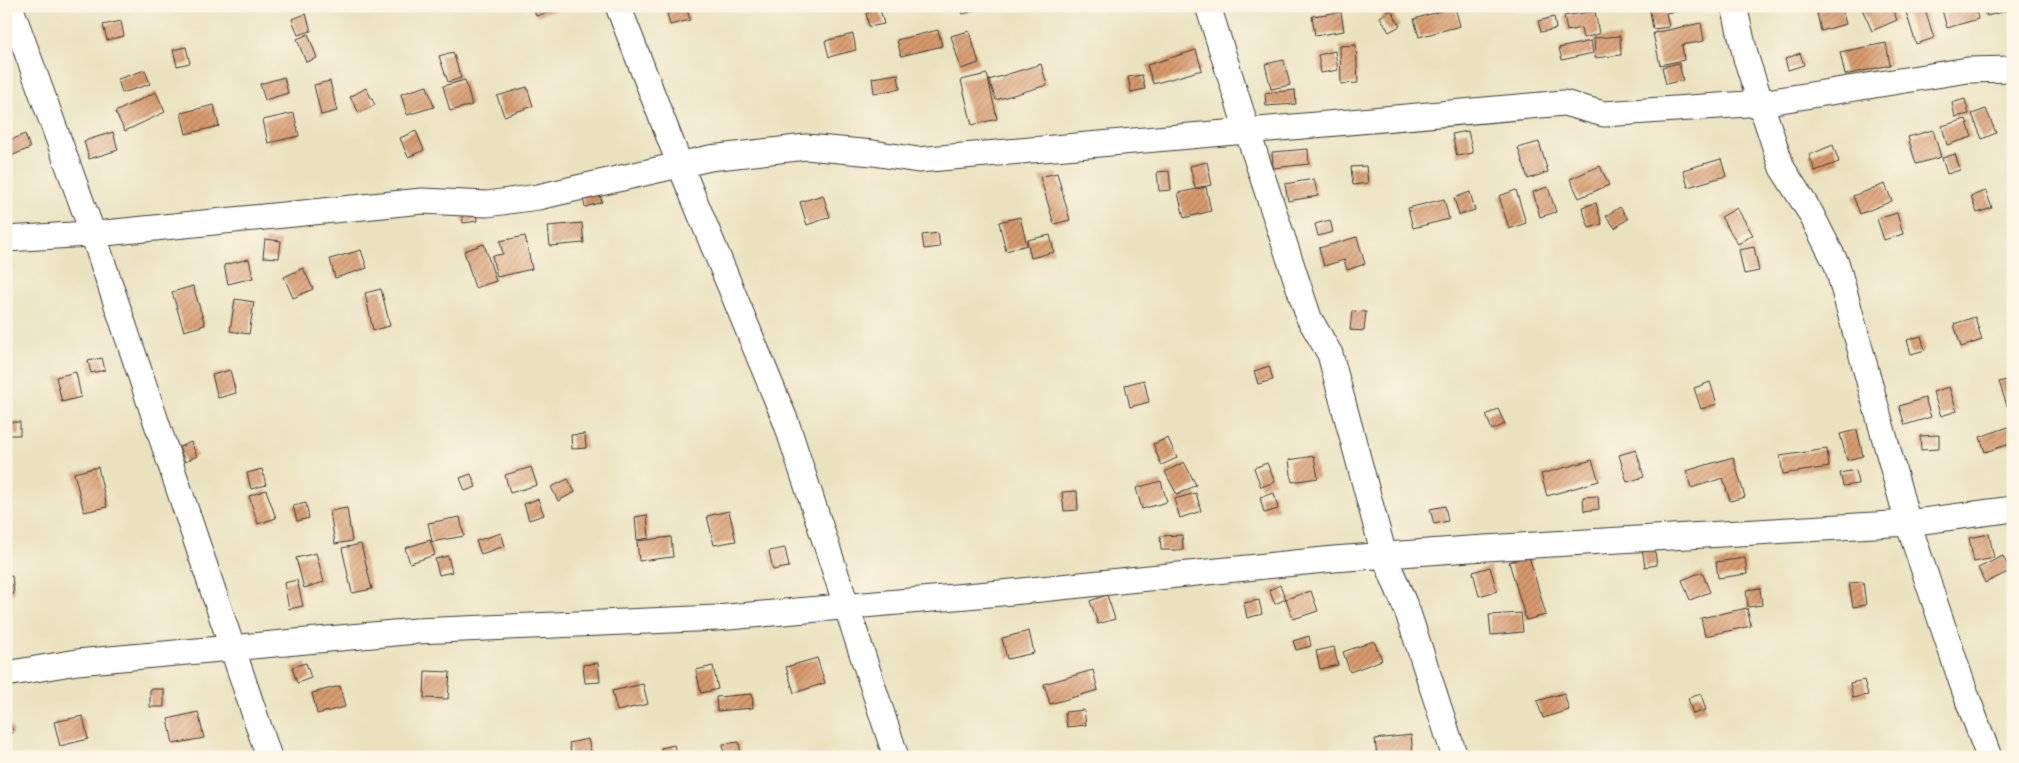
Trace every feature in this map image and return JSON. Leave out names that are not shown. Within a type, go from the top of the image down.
[{"type":"street","points":[[10,6],[93,234],[269,757]]},
{"type":"street","points":[[618,6],[680,165],[786,422],[896,757]]},
{"type":"street","points":[[1208,6],[1309,318],[1330,354],[1384,556],[1408,613],[1456,757]]},
{"type":"street","points":[[1734,6],[1746,58],[1782,168],[1810,212],[1837,265],[1908,523],[1989,757]]},
{"type":"street","points":[[6,239],[93,234],[422,201],[487,204],[538,198],[710,158],[806,147],[873,153],[918,160],[1564,103],[1604,114],[1761,103],[1968,70],[2013,69]]},
{"type":"street","points":[[6,674],[77,662],[416,631],[717,618],[1384,556],[1908,523],[2013,509]]},
{"type":"building","points":[[533,6],[564,6],[565,7],[536,16]]},
{"type":"building","points":[[665,6],[686,6],[690,20],[670,25]]},
{"type":"building","points":[[961,6],[978,6],[978,9],[963,14]]},
{"type":"building","points":[[1649,6],[1688,6],[1689,9],[1666,13],[1669,27],[1653,29]]},
{"type":"building","points":[[1826,6],[1841,6],[1846,24],[1821,31],[1816,9]]},
{"type":"building","points":[[1868,6],[1891,6],[1897,20],[1872,31],[1862,9]]},
{"type":"building","points":[[1914,6],[1924,6],[1934,38],[1916,44],[1905,9]]},
{"type":"building","points":[[1941,6],[1975,6],[1978,19],[1947,28]]},
{"type":"building","points":[[1984,6],[2008,6],[2009,10],[1987,16]]},
{"type":"building","points":[[1455,7],[1460,26],[1419,37],[1414,19]]},
{"type":"building","points":[[880,9],[884,24],[869,27],[866,13]]},
{"type":"building","points":[[1391,10],[1400,26],[1389,32],[1380,17]]},
{"type":"building","points":[[1595,11],[1599,34],[1583,38],[1581,28],[1567,31],[1564,16]]},
{"type":"building","points":[[1341,12],[1344,31],[1315,36],[1312,16]]},
{"type":"building","points":[[306,14],[311,31],[298,35],[292,19]]},
{"type":"building","points":[[1554,17],[1556,29],[1541,32],[1538,21]]},
{"type":"building","points":[[121,21],[124,36],[107,40],[103,25]]},
{"type":"building","points":[[1701,23],[1704,41],[1682,45],[1684,60],[1660,65],[1653,33]]},
{"type":"building","points":[[938,30],[942,46],[901,56],[897,40]]},
{"type":"building","points":[[969,31],[979,63],[961,69],[951,36]]},
{"type":"building","points":[[308,34],[317,58],[306,62],[297,39]]},
{"type":"building","points":[[853,34],[856,50],[829,57],[825,41]]},
{"type":"building","points":[[1620,36],[1621,55],[1595,58],[1594,38]]},
{"type":"building","points":[[1591,41],[1593,53],[1562,60],[1559,48]]},
{"type":"building","points":[[1886,43],[1890,65],[1845,75],[1840,52]]},
{"type":"building","points":[[1356,45],[1358,83],[1341,84],[1340,46]]},
{"type":"building","points":[[186,47],[190,63],[177,66],[173,50]]},
{"type":"building","points":[[1196,50],[1202,70],[1153,84],[1147,65]]},
{"type":"building","points":[[1335,51],[1338,70],[1321,73],[1318,55]]},
{"type":"building","points":[[453,52],[461,78],[448,82],[439,56]]},
{"type":"building","points":[[1800,53],[1804,65],[1788,70],[1785,59]]},
{"type":"building","points":[[1284,60],[1290,85],[1271,89],[1265,64]]},
{"type":"building","points":[[1679,63],[1683,80],[1666,84],[1662,67]]},
{"type":"building","points":[[1041,64],[1047,85],[996,100],[989,80]]},
{"type":"building","points":[[145,70],[150,84],[122,93],[118,79]]},
{"type":"building","points":[[898,74],[900,89],[874,93],[872,78]]},
{"type":"building","points":[[987,74],[997,119],[972,125],[961,80]]},
{"type":"building","points":[[1142,75],[1145,89],[1131,92],[1128,77]]},
{"type":"building","points":[[284,77],[288,93],[265,100],[260,84]]},
{"type":"building","points":[[465,80],[472,105],[450,111],[443,86]]},
{"type":"building","points":[[330,81],[337,111],[321,115],[314,85]]},
{"type":"building","points":[[427,86],[434,107],[407,115],[401,94]]},
{"type":"building","points":[[527,87],[533,106],[504,116],[497,96]]},
{"type":"building","points":[[366,88],[375,105],[359,113],[350,97]]},
{"type":"building","points":[[1295,90],[1296,104],[1266,106],[1265,93]]},
{"type":"building","points":[[156,92],[165,112],[125,131],[115,112]]},
{"type":"building","points":[[1965,99],[1969,114],[1955,117],[1952,103]]},
{"type":"building","points":[[214,105],[219,126],[186,134],[181,113]]},
{"type":"building","points":[[1986,109],[1996,133],[1982,139],[1972,114]]},
{"type":"building","points":[[294,113],[299,136],[268,143],[263,120]]},
{"type":"building","points":[[1966,119],[1972,137],[1947,145],[1942,126]]},
{"type":"building","points":[[1933,130],[1941,157],[1916,164],[1908,137]]},
{"type":"building","points":[[416,131],[424,150],[408,157],[400,138]]},
{"type":"building","points":[[1468,131],[1473,153],[1457,156],[1452,134]]},
{"type":"building","points":[[113,132],[118,150],[89,159],[84,141]]},
{"type":"building","points":[[25,134],[30,148],[11,156],[6,142]]},
{"type":"building","points":[[1539,142],[1548,172],[1528,179],[1518,148]]},
{"type":"building","points":[[1833,145],[1839,162],[1815,171],[1809,155]]},
{"type":"building","points":[[1308,149],[1309,164],[1273,168],[1272,152]]},
{"type":"building","points":[[1955,154],[1960,170],[1947,174],[1942,158]]},
{"type":"building","points":[[1721,159],[1726,176],[1688,187],[1683,170]]},
{"type":"building","points":[[1207,162],[1212,185],[1195,188],[1190,166]]},
{"type":"building","points":[[1366,166],[1368,183],[1353,185],[1351,167]]},
{"type":"building","points":[[1600,166],[1609,185],[1579,198],[1570,179]]},
{"type":"building","points":[[1169,171],[1171,190],[1159,191],[1157,172]]},
{"type":"building","points":[[1057,173],[1070,220],[1054,224],[1040,177]]},
{"type":"building","points":[[1314,179],[1318,196],[1288,201],[1285,184]]},
{"type":"building","points":[[1885,184],[1892,201],[1860,214],[1853,196]]},
{"type":"building","points":[[1206,187],[1211,211],[1184,218],[1178,193]]},
{"type":"building","points":[[1548,187],[1556,212],[1540,217],[1533,192]]},
{"type":"building","points":[[598,189],[602,202],[585,207],[582,194]]},
{"type":"building","points":[[1516,190],[1526,223],[1509,229],[1499,196]]},
{"type":"building","points":[[1986,191],[1992,208],[1977,213],[1971,196]]},
{"type":"building","points":[[1470,192],[1475,210],[1459,215],[1454,198]]},
{"type":"building","points":[[823,195],[830,217],[807,225],[800,202]]},
{"type":"building","points":[[1444,199],[1449,219],[1413,228],[1408,208]]},
{"type":"building","points":[[1596,203],[1602,224],[1589,228],[1582,207]]},
{"type":"building","points":[[476,207],[477,221],[463,223],[461,208]]},
{"type":"building","points":[[1620,207],[1628,219],[1615,228],[1606,216]]},
{"type":"building","points":[[1737,208],[1753,235],[1738,244],[1721,217]]},
{"type":"building","points":[[1897,213],[1903,234],[1884,240],[1877,219]]},
{"type":"building","points":[[1020,217],[1027,245],[1006,251],[999,222]]},
{"type":"building","points":[[1330,220],[1333,232],[1318,236],[1315,224]]},
{"type":"building","points":[[582,223],[584,243],[550,246],[548,226]]},
{"type":"building","points":[[938,233],[940,247],[924,249],[922,235]]},
{"type":"building","points":[[1050,235],[1054,252],[1031,258],[1027,240]]},
{"type":"building","points":[[525,236],[532,269],[497,277],[492,256],[503,254],[500,241]]},
{"type":"building","points":[[1357,237],[1365,264],[1347,270],[1344,260],[1324,266],[1319,248]]},
{"type":"building","points":[[265,239],[281,241],[279,258],[263,257]]},
{"type":"building","points":[[484,244],[496,281],[475,288],[464,251]]},
{"type":"building","points":[[1754,247],[1759,271],[1744,274],[1739,250]]},
{"type":"building","points":[[361,250],[367,268],[335,278],[330,259]]},
{"type":"building","points":[[249,259],[253,278],[228,284],[224,265]]},
{"type":"building","points":[[303,268],[313,289],[293,298],[284,277]]},
{"type":"building","points":[[193,286],[205,325],[184,331],[172,292]]},
{"type":"building","points":[[381,289],[390,326],[373,330],[365,293]]},
{"type":"building","points":[[235,299],[254,302],[249,334],[230,331]]},
{"type":"building","points":[[1352,311],[1366,312],[1364,331],[1350,330]]},
{"type":"building","points":[[1975,317],[1982,340],[1961,347],[1954,324]]},
{"type":"building","points":[[1921,336],[1925,350],[1911,354],[1907,340]]},
{"type":"building","points":[[102,358],[105,370],[91,373],[88,361]]},
{"type":"building","points":[[1269,366],[1273,380],[1258,384],[1254,371]]},
{"type":"building","points":[[230,370],[236,393],[218,398],[212,375]]},
{"type":"building","points":[[76,372],[81,397],[62,402],[56,377]]},
{"type":"building","points":[[2013,378],[2013,404],[2007,406],[1999,382]]},
{"type":"building","points":[[1144,380],[1149,402],[1130,407],[1125,385]]},
{"type":"building","points":[[1710,382],[1717,404],[1701,409],[1694,388]]},
{"type":"building","points":[[1949,387],[1957,411],[1941,416],[1933,392]]},
{"type":"building","points":[[1925,398],[1931,417],[1905,425],[1899,406]]},
{"type":"building","points":[[1498,409],[1505,424],[1492,430],[1486,415]]},
{"type":"building","points":[[6,422],[20,422],[20,435],[6,435]]},
{"type":"building","points":[[2011,426],[2013,443],[1985,452],[1980,437]]},
{"type":"building","points":[[1857,430],[1863,456],[1847,460],[1840,434]]},
{"type":"building","points":[[585,434],[586,448],[572,449],[571,435]]},
{"type":"building","points":[[1939,435],[1939,449],[1921,450],[1920,436]]},
{"type":"building","points":[[1168,438],[1177,458],[1161,465],[1153,444]]},
{"type":"building","points":[[191,442],[197,456],[185,462],[179,447]]},
{"type":"building","points":[[1827,449],[1829,467],[1783,474],[1780,456]]},
{"type":"building","points":[[1636,450],[1644,477],[1627,482],[1619,455]]},
{"type":"building","points":[[1314,456],[1318,478],[1292,482],[1289,460]]},
{"type":"building","points":[[1733,457],[1745,497],[1730,501],[1723,478],[1691,488],[1686,471]]},
{"type":"building","points":[[1592,460],[1599,481],[1547,496],[1541,474]]},
{"type":"building","points":[[1184,462],[1196,485],[1177,495],[1165,472]]},
{"type":"building","points":[[1267,463],[1275,482],[1261,487],[1254,468]]},
{"type":"building","points":[[98,467],[107,507],[84,512],[74,473]]},
{"type":"building","points":[[531,467],[537,485],[510,493],[505,475]]},
{"type":"building","points":[[262,469],[266,485],[251,489],[247,473]]},
{"type":"building","points":[[1856,470],[1858,484],[1843,486],[1840,473]]},
{"type":"building","points":[[471,474],[476,487],[465,491],[460,478]]},
{"type":"building","points":[[568,479],[575,492],[558,501],[551,487]]},
{"type":"building","points":[[1161,481],[1167,502],[1142,509],[1136,488]]},
{"type":"building","points":[[266,490],[276,518],[258,524],[249,496]]},
{"type":"building","points":[[1077,491],[1078,510],[1064,511],[1062,492]]},
{"type":"building","points":[[1196,493],[1201,511],[1180,518],[1174,499]]},
{"type":"building","points":[[1274,493],[1278,509],[1264,513],[1260,497]]},
{"type":"building","points":[[1598,496],[1599,509],[1584,511],[1583,497]]},
{"type":"building","points":[[538,499],[544,515],[529,520],[524,504]]},
{"type":"building","points":[[306,503],[309,518],[297,521],[293,506]]},
{"type":"building","points":[[1445,506],[1448,521],[1434,524],[1430,509]]},
{"type":"building","points":[[347,508],[352,541],[335,544],[330,511]]},
{"type":"building","points":[[729,511],[736,541],[714,545],[707,516]]},
{"type":"building","points":[[647,515],[649,538],[637,540],[635,517]]},
{"type":"building","points":[[460,517],[464,536],[432,542],[428,523]]},
{"type":"building","points":[[501,533],[505,546],[481,554],[476,541]]},
{"type":"building","points":[[1989,534],[1994,558],[1974,562],[1969,538]]},
{"type":"building","points":[[1182,535],[1183,550],[1161,550],[1160,536]]},
{"type":"building","points":[[671,537],[673,557],[639,561],[637,541]]},
{"type":"building","points":[[430,540],[435,555],[410,563],[405,548]]},
{"type":"building","points":[[361,544],[372,589],[352,593],[342,548]]},
{"type":"building","points":[[1654,545],[1657,565],[1645,567],[1642,547]]},
{"type":"building","points":[[785,548],[789,567],[773,570],[769,551]]},
{"type":"building","points":[[316,553],[324,582],[304,588],[296,558]]},
{"type":"building","points":[[448,556],[452,572],[439,575],[435,559]]},
{"type":"building","points":[[1529,556],[1546,615],[1526,620],[1509,562]]},
{"type":"building","points":[[2003,556],[2010,571],[1985,583],[1978,568]]},
{"type":"building","points":[[1745,558],[1747,574],[1718,578],[1716,562]]},
{"type":"building","points":[[1490,567],[1497,591],[1479,596],[1473,572]]},
{"type":"building","points":[[1702,572],[1710,592],[1690,600],[1682,580]]},
{"type":"building","points":[[12,576],[14,594],[6,595],[6,577]]},
{"type":"building","points":[[297,580],[303,606],[289,609],[284,583]]},
{"type":"building","points":[[1863,582],[1866,605],[1853,607],[1849,583]]},
{"type":"building","points":[[1280,585],[1286,599],[1275,604],[1269,590]]},
{"type":"building","points":[[1760,588],[1762,605],[1748,607],[1746,590]]},
{"type":"building","points":[[1311,591],[1318,611],[1293,619],[1286,599]]},
{"type":"building","points":[[1107,595],[1115,619],[1098,624],[1090,601]]},
{"type":"building","points":[[1259,600],[1262,614],[1247,618],[1244,603]]},
{"type":"building","points":[[1747,608],[1751,626],[1705,636],[1701,618]]},
{"type":"building","points":[[1521,613],[1523,632],[1491,635],[1489,615]]},
{"type":"building","points":[[1029,631],[1034,653],[1007,659],[1002,638]]},
{"type":"building","points":[[1309,636],[1311,646],[1296,650],[1293,641]]},
{"type":"building","points":[[1374,641],[1382,660],[1350,672],[1343,652]]},
{"type":"building","points":[[1334,647],[1338,665],[1320,669],[1316,651]]},
{"type":"building","points":[[817,658],[825,683],[794,693],[786,667]]},
{"type":"building","points":[[306,663],[311,678],[297,683],[292,667]]},
{"type":"building","points":[[598,663],[600,682],[585,683],[583,665]]},
{"type":"building","points":[[713,666],[718,689],[701,693],[696,670]]},
{"type":"building","points":[[1093,670],[1098,690],[1050,704],[1044,684]]},
{"type":"building","points":[[425,671],[450,672],[448,699],[424,698]]},
{"type":"building","points":[[1864,680],[1868,695],[1853,698],[1850,683]]},
{"type":"building","points":[[643,684],[648,704],[617,711],[612,691]]},
{"type":"building","points":[[340,686],[345,707],[317,714],[312,693]]},
{"type":"building","points":[[150,689],[164,689],[164,707],[150,707]]},
{"type":"building","points":[[1564,693],[1569,710],[1543,718],[1537,701]]},
{"type":"building","points":[[752,694],[753,708],[717,711],[716,697]]},
{"type":"building","points":[[1701,694],[1706,710],[1693,714],[1688,698]]},
{"type":"building","points":[[1084,710],[1086,725],[1067,727],[1065,712]]},
{"type":"building","points":[[198,712],[204,738],[173,744],[168,719]]},
{"type":"building","points":[[83,716],[88,739],[60,746],[54,722]]},
{"type":"building","points":[[6,718],[14,732],[6,736]]},
{"type":"building","points":[[1411,735],[1413,754],[1377,757],[1375,739]]},
{"type":"building","points":[[588,739],[592,757],[572,757],[569,743]]},
{"type":"building","points":[[739,742],[741,757],[724,757],[723,744]]},
{"type":"building","points":[[674,745],[677,757],[663,757],[661,748]]}]
